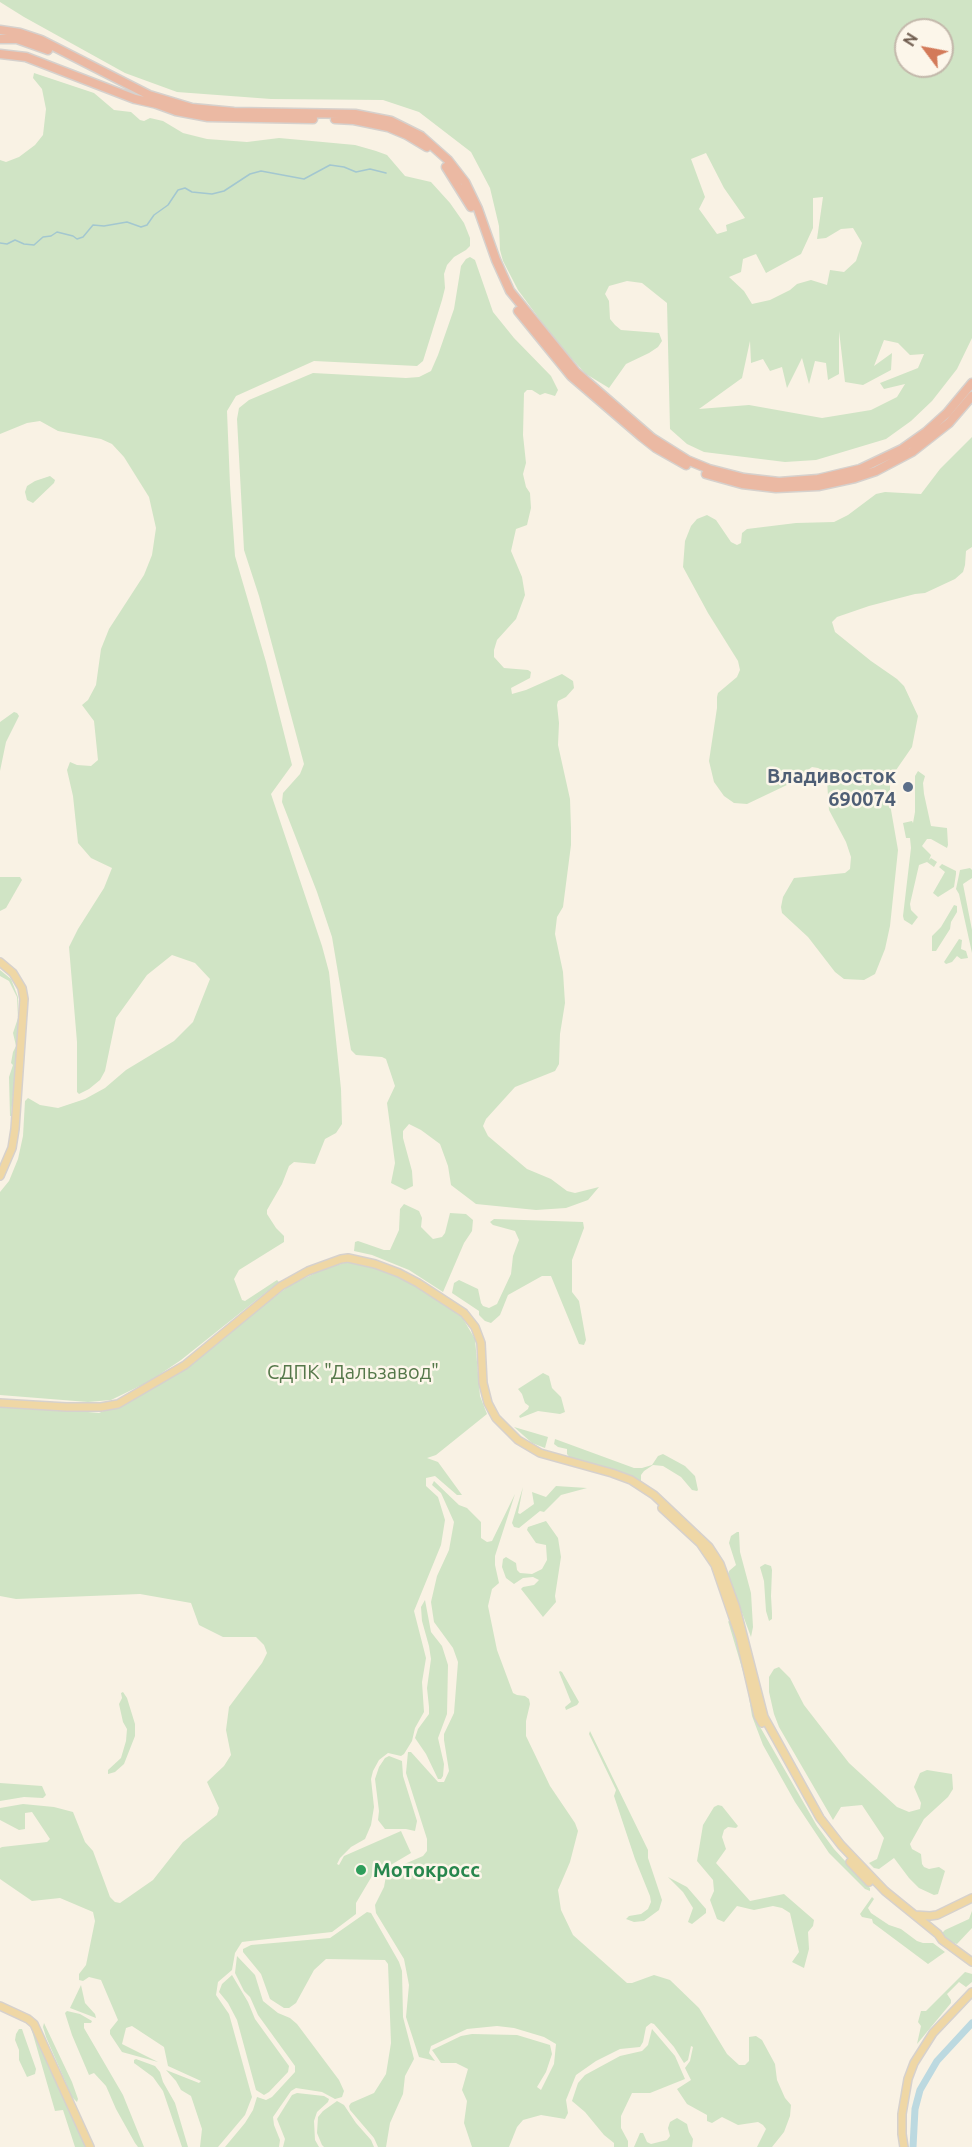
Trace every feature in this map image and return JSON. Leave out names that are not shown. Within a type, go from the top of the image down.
[{"type":"highway","points":[[0,30],[20,33],[41,40],[149,95],[192,108],[234,112],[355,114],[391,122],[421,136],[448,160],[465,182],[510,291],[576,372],[652,438],[687,460],[709,469],[744,478],[779,482],[818,479],[860,469],[902,449],[926,432],[947,413],[972,383]]},
{"type":"highway","points":[[0,39],[17,39],[39,46],[157,104],[176,111],[208,117],[354,120],[388,127],[418,141],[444,164],[454,177],[473,211],[506,293],[529,325],[572,376],[656,448],[708,474],[742,484],[776,488],[818,486],[855,478],[876,471],[912,452],[949,423],[972,396]]},
{"type":"highway","points":[[0,54],[26,57],[135,99],[157,104]]},
{"type":"main road","points":[[0,962],[18,980],[24,994],[24,1009],[15,1130],[12,1148],[0,1176]]},
{"type":"main road","points":[[0,1404],[66,1407],[101,1407],[118,1404],[185,1365],[281,1286],[315,1269],[348,1258],[375,1263],[404,1275],[468,1317],[475,1327],[480,1339],[485,1395],[492,1412],[522,1444],[539,1455],[615,1478],[633,1486],[657,1503],[707,1551],[715,1565],[734,1619],[758,1716],[810,1809],[830,1838],[882,1895],[972,1962]]},
{"type":"main road","points":[[539,1455],[631,1480],[660,1500],[709,1547],[720,1564],[736,1608],[760,1707],[769,1729],[809,1800],[833,1836],[885,1891],[926,1927]]},
{"type":"main road","points":[[926,1927],[937,1915],[972,1898]]},
{"type":"main road","points":[[913,1914],[937,1915]]},
{"type":"main road","points":[[937,1915],[934,1924],[939,1936]]},
{"type":"main road","points":[[904,2147],[902,2110],[914,2062],[933,2033],[972,1992]]},
{"type":"main road","points":[[0,2006],[34,2024],[90,2147]]},
{"type":"green space","points":[[0,0],[972,0],[972,338],[957,369],[932,401],[911,421],[886,439],[816,460],[785,462],[704,452],[687,444],[670,429],[667,303],[642,283],[627,281],[609,286],[605,294],[609,301],[610,319],[615,325],[621,330],[659,333],[662,341],[649,353],[626,364],[609,388],[586,374],[558,344],[518,290],[503,261],[499,226],[490,188],[471,152],[419,112],[383,100],[271,99],[177,92],[125,73],[24,17]],"holes":[[[706,153],[724,188],[745,218],[726,225],[727,231],[717,234],[699,209],[705,197],[691,159]],[[823,197],[817,239],[826,238],[841,229],[853,228],[862,243],[856,261],[844,272],[830,270],[827,285],[811,280],[797,284],[770,300],[752,304],[744,291],[729,277],[741,272],[743,259],[756,254],[766,273],[801,254],[813,228],[813,198]],[[839,331],[845,382],[863,385],[891,370],[892,353],[874,366],[884,340],[898,343],[910,355],[924,354],[918,368],[880,383],[884,389],[905,384],[897,397],[871,410],[822,418],[749,405],[699,409],[742,378],[750,341],[751,363],[763,359],[770,371],[782,367],[787,388],[802,358],[809,384],[815,361],[826,363],[828,380],[839,374]]]},
{"type":"green space","points":[[34,73],[94,93],[114,110],[131,112],[140,120],[150,118],[163,121],[183,133],[207,139],[247,142],[279,138],[355,145],[387,155],[405,176],[431,182],[464,223],[470,238],[470,246],[447,265],[442,300],[423,361],[417,366],[314,361],[236,396],[227,411],[235,556],[266,662],[292,765],[271,794],[329,972],[341,1089],[342,1124],[336,1133],[325,1139],[315,1164],[294,1162],[289,1166],[267,1210],[276,1228],[284,1236],[284,1242],[239,1270],[234,1279],[242,1300],[245,1301],[277,1280],[279,1282],[181,1360],[150,1381],[111,1400],[88,1402],[0,1395],[0,1192],[9,1181],[18,1159],[23,1136],[25,1101],[28,1098],[40,1105],[58,1108],[85,1099],[105,1088],[126,1070],[174,1041],[193,1022],[210,979],[195,963],[172,955],[147,975],[116,1018],[105,1071],[100,1080],[89,1089],[79,1094],[77,1092],[77,1042],[69,947],[104,888],[112,868],[91,858],[78,843],[73,796],[67,770],[70,762],[91,766],[98,760],[94,721],[82,705],[88,700],[96,685],[101,649],[109,629],[144,575],[152,555],[156,528],[149,497],[124,457],[112,444],[101,439],[58,431],[40,421],[27,423],[0,434],[0,160],[6,162],[19,157],[35,145],[43,135],[46,109],[42,89],[33,78]]},
{"type":"green space","points":[[470,257],[475,260],[493,312],[514,338],[551,376],[558,390],[555,396],[545,393],[540,395],[532,390],[524,393],[523,435],[526,463],[523,474],[530,493],[531,508],[527,525],[516,529],[511,551],[522,577],[525,595],[516,619],[497,640],[494,657],[504,668],[531,672],[530,678],[511,688],[512,694],[562,674],[573,681],[574,688],[566,697],[558,701],[557,705],[558,745],[570,799],[571,828],[563,907],[557,917],[555,934],[563,972],[565,1003],[560,1034],[559,1064],[555,1071],[515,1087],[486,1119],[483,1126],[488,1136],[527,1169],[551,1179],[567,1191],[575,1193],[599,1187],[588,1200],[566,1208],[536,1210],[476,1204],[451,1185],[448,1166],[440,1144],[409,1124],[403,1131],[403,1138],[412,1171],[413,1186],[405,1190],[391,1183],[395,1163],[387,1103],[395,1086],[386,1059],[356,1055],[351,1050],[332,937],[282,802],[283,793],[300,774],[304,764],[259,596],[244,550],[237,419],[239,408],[249,400],[313,373],[406,378],[419,377],[431,371],[454,309],[461,266]]},
{"type":"green space","points":[[972,437],[972,547],[966,551],[963,572],[955,579],[925,593],[869,606],[837,617],[832,622],[835,632],[904,686],[918,716],[912,747],[894,773],[890,784],[890,804],[898,850],[890,926],[885,949],[875,974],[864,980],[844,979],[835,972],[808,937],[782,913],[781,907],[783,897],[794,878],[845,873],[850,869],[851,857],[846,842],[829,810],[824,771],[812,767],[789,784],[747,804],[734,803],[724,796],[714,782],[709,761],[717,697],[718,693],[737,677],[740,670],[738,661],[683,567],[685,541],[691,526],[697,519],[707,515],[716,520],[731,542],[737,545],[741,543],[742,533],[747,529],[796,523],[834,522],[848,515],[876,494],[885,492],[921,494],[940,469]]},
{"type":"green space","points":[[50,476],[55,480],[54,483],[33,503],[27,500],[25,492],[27,486]]},
{"type":"green space","points":[[14,712],[19,716],[6,742],[0,771],[0,722]]},
{"type":"green space","points":[[918,771],[925,776],[924,794],[931,826],[947,828],[948,845],[947,848],[927,839],[922,846],[931,855],[929,860],[931,858],[937,862],[934,867],[927,862],[919,865],[910,904],[911,910],[918,917],[912,925],[904,920],[903,916],[911,848],[910,838],[906,838],[903,823],[912,821],[913,823],[915,776]]},
{"type":"green space","points":[[942,864],[956,871],[956,874],[954,887],[938,897],[933,893],[945,872],[939,867]]},
{"type":"green space","points":[[970,868],[972,878],[963,884],[972,930],[972,953],[956,889],[960,870]]},
{"type":"green space","points":[[0,877],[20,877],[22,880],[6,908],[0,911]]},
{"type":"green space","points":[[954,905],[957,906],[957,912],[950,929],[936,951],[932,951],[932,936],[941,927]]},
{"type":"green space","points":[[959,939],[962,940],[961,949],[966,951],[968,958],[961,959],[957,956],[952,962],[946,964],[944,962]]},
{"type":"green space","points":[[0,970],[11,979],[18,997],[19,1030],[11,1116],[9,1077],[16,1046],[13,1033],[18,1018],[17,997],[9,981],[0,976]]},
{"type":"green space","points":[[404,1204],[419,1211],[422,1218],[421,1227],[433,1239],[442,1237],[445,1233],[450,1213],[466,1214],[473,1220],[472,1231],[464,1243],[443,1292],[409,1270],[372,1255],[354,1251],[355,1242],[358,1241],[390,1250],[399,1230],[400,1209]]},
{"type":"green space","points":[[494,1219],[583,1222],[584,1228],[572,1260],[572,1292],[579,1301],[586,1340],[584,1345],[579,1344],[551,1276],[542,1276],[508,1295],[500,1315],[491,1323],[479,1315],[479,1311],[452,1293],[454,1283],[459,1280],[478,1289],[483,1306],[489,1308],[497,1304],[511,1274],[513,1256],[519,1240],[515,1231],[493,1225],[490,1222]]},
{"type":"green space","name":"СДПК \"Дальзавод\"","points":[[348,1262],[372,1266],[413,1283],[462,1317],[475,1339],[480,1396],[487,1414],[436,1455],[427,1458],[438,1462],[462,1495],[457,1495],[435,1476],[426,1478],[426,1486],[438,1497],[445,1520],[441,1545],[414,1611],[426,1658],[422,1682],[424,1712],[404,1754],[401,1756],[388,1753],[379,1760],[371,1779],[374,1807],[371,1825],[365,1839],[351,1847],[337,1864],[339,1865],[344,1856],[401,1831],[411,1853],[372,1876],[356,1903],[356,1914],[332,1932],[242,1942],[235,1953],[232,1970],[218,1982],[216,1995],[229,2014],[252,2097],[245,2115],[218,2147],[200,2147],[202,2129],[191,2096],[181,2090],[166,2070],[199,2083],[201,2081],[168,2066],[164,2047],[132,2026],[126,2028],[122,2044],[158,2062],[122,2052],[110,2034],[110,2030],[118,2020],[101,1980],[89,1977],[83,1981],[79,1980],[79,1974],[86,1965],[95,1921],[93,1912],[60,1898],[32,1901],[0,1879],[0,1848],[47,1842],[50,1839],[32,1812],[25,1813],[25,1829],[19,1830],[0,1820],[0,1808],[23,1804],[54,1807],[73,1812],[85,1842],[93,1851],[110,1897],[120,1903],[153,1880],[183,1842],[217,1815],[219,1808],[207,1782],[224,1766],[231,1755],[226,1730],[229,1707],[267,1653],[264,1645],[256,1637],[223,1637],[199,1625],[191,1603],[140,1594],[16,1599],[0,1596],[0,1404],[99,1413],[143,1394],[185,1367],[290,1285],[324,1269]]},
{"type":"green space","points":[[543,1373],[549,1376],[552,1388],[561,1397],[565,1412],[560,1414],[538,1411],[520,1418],[519,1416],[529,1406],[518,1389]]},
{"type":"green space","points":[[514,1427],[548,1437],[545,1448],[532,1443]]},
{"type":"green space","points":[[555,1439],[634,1468],[652,1465],[658,1456],[663,1454],[685,1466],[695,1476],[698,1490],[692,1490],[681,1477],[663,1466],[653,1465],[644,1471],[639,1483],[611,1469],[571,1459],[567,1454],[567,1449],[554,1444]]},
{"type":"green space","points":[[434,1481],[481,1522],[481,1538],[487,1542],[492,1541],[515,1494],[495,1556],[499,1583],[492,1589],[488,1606],[497,1650],[513,1693],[529,1699],[526,1736],[550,1786],[578,1831],[570,1862],[558,1890],[561,1910],[573,1935],[627,1983],[654,1975],[670,1980],[699,2008],[727,2054],[739,2065],[745,2065],[749,2061],[749,2037],[756,2036],[762,2040],[775,2064],[777,2080],[785,2098],[791,2105],[784,2132],[772,2147],[757,2147],[766,2129],[758,2122],[738,2125],[722,2117],[712,2123],[707,2121],[707,2115],[687,2104],[677,2089],[691,2080],[685,2068],[690,2061],[693,2047],[691,2046],[688,2060],[684,2063],[674,2047],[651,2023],[646,2027],[640,2047],[620,2049],[596,2061],[576,2075],[566,2100],[568,2113],[565,2119],[541,2115],[523,2120],[517,2127],[509,2147],[472,2147],[464,2123],[467,2101],[462,2090],[468,2069],[456,2063],[441,2063],[432,2050],[461,2036],[472,2034],[517,2035],[550,2045],[552,2054],[546,2072],[537,2087],[541,2090],[554,2064],[556,2044],[544,2037],[514,2028],[497,2026],[467,2029],[431,2046],[429,2053],[435,2061],[419,2057],[406,2017],[409,1985],[404,1959],[376,1913],[375,1905],[384,1887],[386,1876],[393,1869],[423,1856],[427,1851],[427,1839],[406,1773],[408,1752],[411,1752],[438,1782],[444,1782],[449,1771],[444,1734],[454,1713],[458,1662],[453,1648],[434,1622],[431,1602],[437,1576],[449,1550],[454,1522],[441,1493],[432,1485]]},
{"type":"green space","points":[[556,1486],[587,1488],[561,1495],[544,1512],[540,1511],[519,1528],[514,1527],[512,1523],[523,1487],[518,1513],[520,1514],[534,1504],[532,1492],[546,1497]]},
{"type":"green space","points":[[546,1521],[558,1538],[561,1557],[556,1602],[543,1617],[521,1589],[534,1585],[539,1580],[533,1577],[523,1578],[514,1584],[506,1578],[502,1567],[503,1559],[506,1557],[516,1563],[520,1573],[532,1574],[542,1569],[547,1560],[546,1545],[536,1543],[527,1530],[528,1527]]},
{"type":"green space","points":[[739,1532],[740,1552],[751,1593],[753,1627],[751,1637],[728,1575],[736,1565],[729,1543],[731,1536]]},
{"type":"green space","points":[[765,1564],[771,1566],[772,1570],[772,1619],[769,1621],[760,1567]]},
{"type":"green space","points":[[425,1600],[431,1632],[442,1646],[448,1665],[447,1714],[438,1738],[444,1764],[441,1779],[438,1779],[415,1738],[418,1729],[429,1714],[427,1688],[431,1659],[421,1607]]},
{"type":"green space","points":[[728,1621],[732,1623],[740,1649],[759,1725],[817,1826],[834,1849],[870,1888],[870,1891],[865,1889],[829,1853],[795,1802],[763,1745],[752,1716],[747,1685]]},
{"type":"green space","points":[[779,1667],[790,1678],[804,1705],[849,1763],[897,1807],[909,1812],[920,1809],[921,1803],[914,1787],[920,1773],[927,1770],[952,1774],[953,1789],[948,1797],[924,1819],[910,1844],[912,1849],[921,1854],[924,1867],[929,1869],[939,1867],[945,1871],[938,1894],[934,1895],[919,1888],[894,1858],[879,1869],[869,1863],[877,1859],[884,1838],[862,1805],[841,1807],[833,1820],[779,1727],[774,1714],[769,1692],[769,1677],[774,1669]]},
{"type":"green space","points":[[560,1671],[579,1702],[566,1710],[565,1707],[571,1702]]},
{"type":"green space","points":[[123,1692],[135,1724],[135,1736],[124,1764],[115,1772],[108,1774],[108,1770],[121,1758],[126,1741],[127,1729],[119,1704]]},
{"type":"green space","points":[[590,1731],[648,1850],[648,1858],[662,1900],[659,1910],[644,1921],[634,1922],[626,1919],[648,1909],[651,1902],[650,1896],[614,1796],[616,1790],[589,1734]]},
{"type":"green space","points":[[389,1756],[402,1761],[403,1776],[417,1821],[415,1831],[385,1829],[378,1820],[375,1779],[379,1767]]},
{"type":"green space","points":[[0,1783],[42,1786],[46,1795],[43,1798],[24,1797],[0,1801]]},
{"type":"green space","points":[[722,1806],[738,1826],[724,1830],[722,1837],[726,1849],[716,1863],[750,1901],[784,1894],[814,1920],[808,1932],[809,1949],[804,1968],[792,1962],[799,1952],[790,1913],[782,1908],[773,1906],[754,1910],[737,1906],[724,1922],[717,1919],[710,1900],[714,1891],[713,1880],[697,1861],[703,1825],[714,1807]]},
{"type":"green space","points":[[668,1877],[687,1887],[706,1909],[706,1913],[692,1924],[688,1922],[693,1908],[683,1892]]},
{"type":"green space","points":[[872,1897],[874,1899],[868,1908],[871,1913],[889,1925],[901,1929],[917,1941],[933,1943],[945,1952],[928,1964],[873,1923],[872,1919],[862,1917],[860,1914]]},
{"type":"green space","points":[[972,1911],[972,1928],[957,1944],[944,1936],[942,1933],[945,1930],[969,1919]]},
{"type":"green space","points":[[367,1912],[371,1913],[402,1971],[403,2017],[414,2059],[405,2076],[403,2094],[390,2123],[386,2147],[378,2147],[374,2138],[349,2106],[374,2093],[386,2074],[391,2043],[388,1964],[385,1960],[326,1959],[314,1970],[296,2003],[289,2008],[284,2008],[270,1999],[261,1974],[243,1952],[243,1949],[251,1945],[330,1938]]},
{"type":"green space","points":[[237,1956],[255,1975],[263,2001],[297,2024],[339,2080],[344,2091],[342,2097],[335,2099],[322,2092],[296,2088],[291,2091],[273,2117],[280,2140],[279,2147],[225,2147],[245,2123],[253,2110],[257,2097],[266,2100],[272,2097],[295,2072],[295,2066],[258,2015],[235,1973]]},
{"type":"green space","points":[[965,1972],[972,1974],[972,1982],[966,1987],[959,1982],[947,1994],[951,2003],[917,2044],[921,2026],[918,2022],[921,2011],[926,2011]]},
{"type":"green space","points":[[232,1975],[255,2019],[289,2066],[288,2072],[264,2095],[256,2090],[237,2020],[219,1992],[222,1984]]},
{"type":"green space","points":[[81,1985],[85,2003],[96,2018],[70,2008]]},
{"type":"green space","points":[[67,2011],[80,2014],[92,2021],[84,2023],[84,2028],[123,2095],[144,2147],[138,2147],[135,2143],[106,2086],[94,2073],[89,2075],[72,2035],[65,2013]]},
{"type":"green space","points":[[44,2023],[72,2082],[77,2102],[72,2097],[46,2037]]},
{"type":"green space","points":[[30,2024],[85,2147],[75,2147],[63,2110],[55,2111]]},
{"type":"green space","points":[[19,2029],[22,2029],[36,2069],[35,2074],[27,2077],[19,2060],[19,2050],[15,2040]]},
{"type":"green space","points":[[652,2029],[675,2056],[685,2079],[650,2093],[632,2093],[621,2116],[621,2128],[628,2141],[628,2147],[614,2147],[614,2143],[572,2101],[578,2083],[585,2075],[620,2056],[642,2051],[648,2045]]},
{"type":"green space","points":[[136,2059],[155,2066],[160,2072],[175,2103],[188,2147],[182,2147],[163,2091],[153,2077],[134,2063]]},
{"type":"green space","points":[[297,2093],[324,2096],[329,2099],[317,2112],[314,2121],[315,2140],[319,2147],[283,2147],[285,2139],[277,2119],[292,2095]]},
{"type":"green space","points":[[337,2101],[344,2105],[374,2147],[324,2147],[322,2145],[317,2133],[318,2117]]},
{"type":"green space","points":[[677,2118],[687,2124],[693,2139],[692,2147],[634,2147],[640,2133],[643,2133],[647,2142],[651,2144],[667,2140],[670,2136],[668,2128],[670,2122]]},
{"type":"waterway","points":[[0,243],[7,244],[15,240],[34,245],[43,237],[57,232],[77,239],[83,237],[93,225],[104,226],[127,222],[141,227],[147,225],[154,215],[168,205],[178,190],[185,188],[192,192],[212,194],[224,191],[250,174],[261,171],[304,179],[330,165],[356,172],[370,169],[386,173]]},
{"type":"waterway","points":[[913,2147],[915,2109],[920,2090],[937,2061],[972,2023]]},
{"type":"place","name":"Владивосток 690074","points":[[908,787]]},
{"type":"place","name":"Мотокросс","points":[[361,1870]]}]
